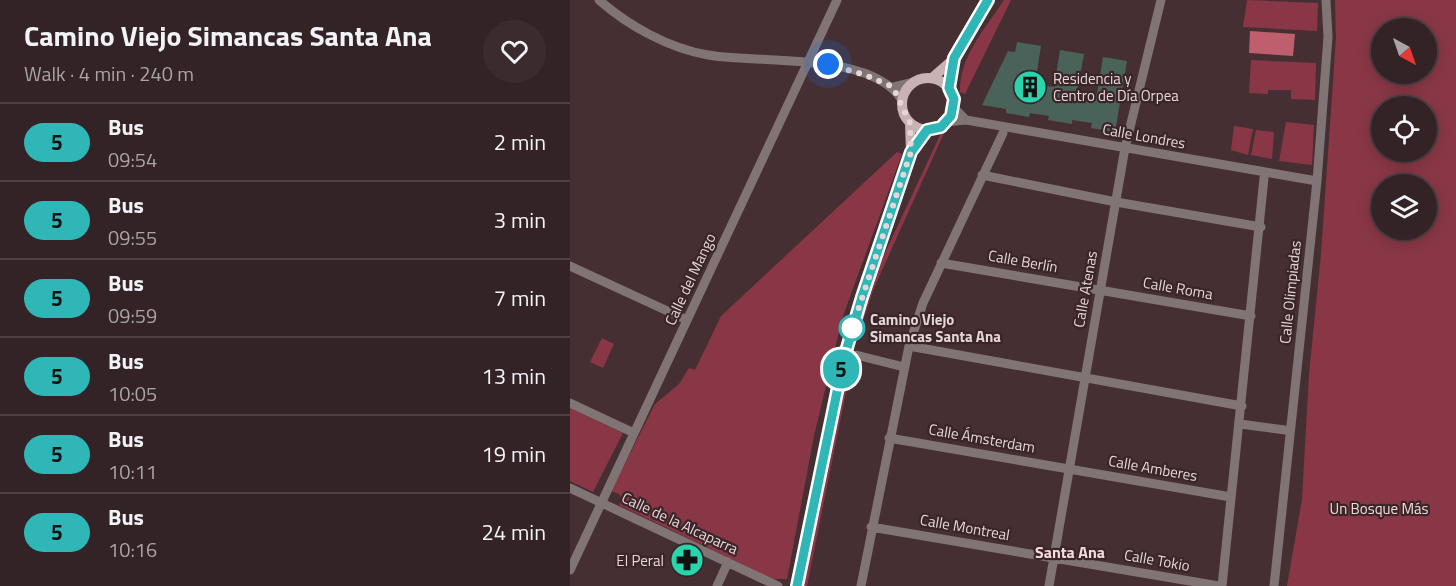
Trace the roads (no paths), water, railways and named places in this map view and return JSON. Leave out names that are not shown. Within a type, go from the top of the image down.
[{"type":"main road","points":[[911,152],[910,123],[903,112],[902,100],[913,82],[932,78],[954,58],[988,0]]},
{"type":"main road","points":[[797,586],[844,358],[911,152],[927,130],[946,122],[954,108],[949,88],[954,58]]},
{"type":"main road","points":[[932,78],[949,88]]},
{"type":"main road","points":[[910,123],[927,130]]},
{"type":"street","points":[[599,0],[625,20],[677,47],[706,55],[809,61],[865,75],[893,87],[902,100]]},
{"type":"street","name":"Calle del Mango","points":[[570,570],[837,0]]},
{"type":"street","name":"Calle Atenas","points":[[1049,586],[1125,148],[1161,0]]},
{"type":"street","name":"Calle Olimpiadas","points":[[1274,586],[1317,181],[1328,37],[1326,0]]},
{"type":"street","points":[[893,87],[913,82]]},
{"type":"street","points":[[954,108],[966,120]]},
{"type":"street","name":"Calle Londres","points":[[946,122],[966,120],[1317,181]]},
{"type":"street","points":[[861,586],[904,367],[918,317],[1003,133]]},
{"type":"street","points":[[982,175],[1116,202],[1261,227]]},
{"type":"street","points":[[1231,497],[1261,227],[1264,178]]},
{"type":"street","name":"Calle Berlín","points":[[941,263],[1100,290]]},
{"type":"street","points":[[570,266],[687,320]]},
{"type":"street","name":"Calle Roma","points":[[1100,290],[1251,316]]},
{"type":"street","points":[[909,346],[1242,406]]},
{"type":"street","points":[[856,355],[904,367]]},
{"type":"street","points":[[570,403],[634,433]]},
{"type":"street","points":[[1240,424],[1285,430]]},
{"type":"street","name":"Calle Ámsterdam","points":[[889,438],[1069,468]]},
{"type":"street","name":"Calle Amberes","points":[[1069,468],[1231,497]]},
{"type":"street","name":"Calle de la Alcaparra","points":[[570,488],[778,586]]},
{"type":"street","name":"Calle Tokio","points":[[1054,557],[1220,586],[1226,554],[1231,497]]},
{"type":"street","name":"Calle Montreal","points":[[871,526],[1054,557]]},
{"type":"street","points":[[717,586],[728,562]]},
{"type":"place","name":"Residencia y Centro de Día Orpea","points":[[1030,87]]},
{"type":"place","name":"Camino Viejo Simancas Santa Ana","points":[[852,328]]},
{"type":"place","name":"El Peral","points":[[687,560]]},
{"type":"district","name":"Santa Ana","points":[[1070,552]]},
{"type":"park label","name":"Un Bosque Más","points":[[1379,508]]}]
